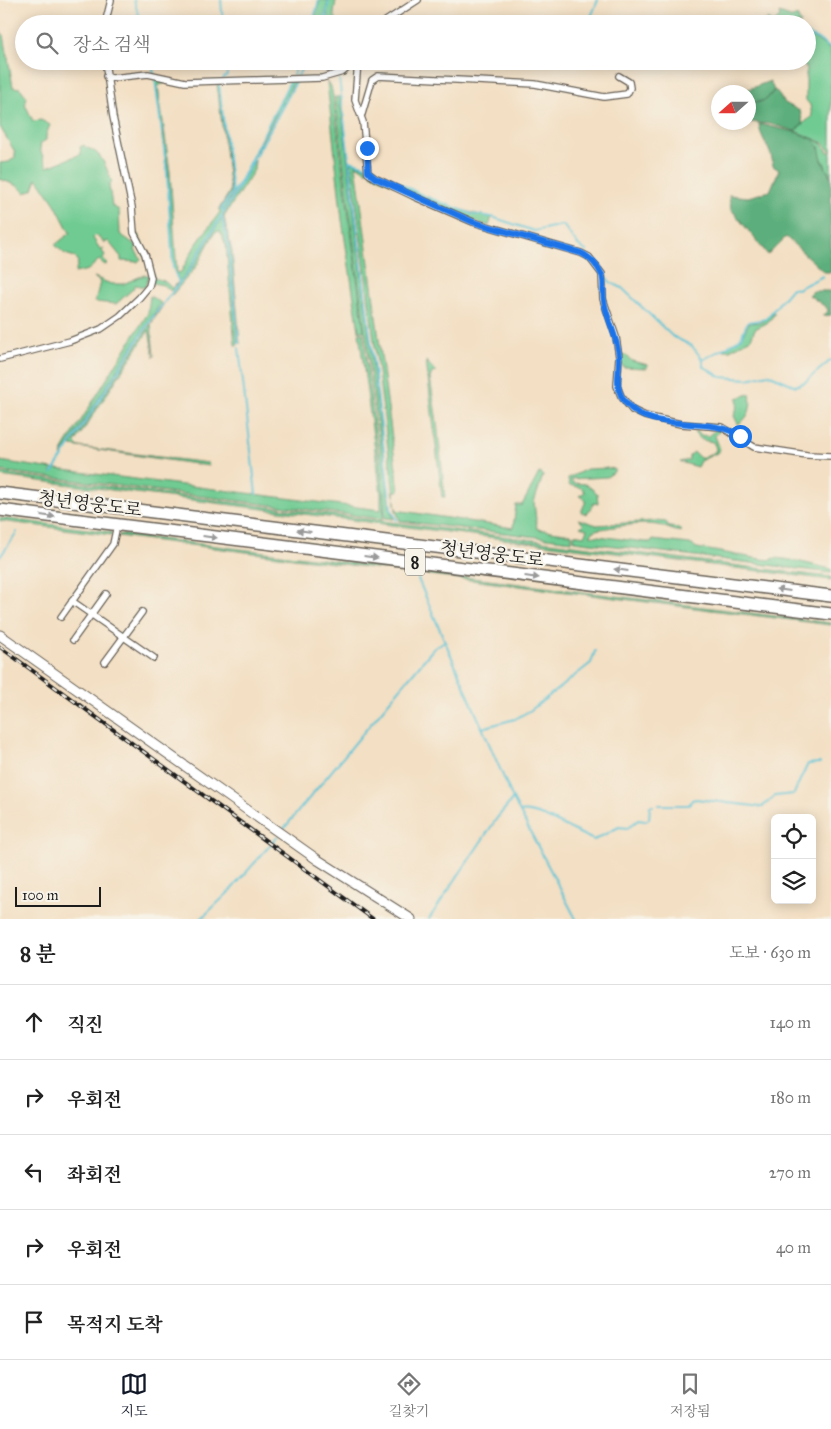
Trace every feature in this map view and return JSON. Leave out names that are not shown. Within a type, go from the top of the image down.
[{"type":"highway","name":"청년영웅도로","points":[[0,493],[831,596]]},
{"type":"highway","name":"청년영웅도로","points":[[0,510],[831,614]]},
{"type":"main road","points":[[0,635],[318,860],[410,919]]},
{"type":"street","points":[[107,15],[111,0]]},
{"type":"street","points":[[395,15],[418,0]]},
{"type":"street","points":[[0,360],[70,341],[101,329],[120,316],[149,286],[151,278],[150,268],[134,233],[132,207],[106,70]]},
{"type":"street","points":[[106,76],[112,78],[148,74],[185,82],[322,78],[346,70]]},
{"type":"street","points":[[356,70],[354,91],[362,114],[368,172],[375,178],[473,222],[581,253],[589,257],[602,274],[605,308],[616,337],[619,357],[617,386],[621,396],[632,410],[645,416],[680,424],[722,427],[754,447],[807,455],[831,456]]},
{"type":"street","points":[[362,114],[372,80],[378,76],[535,84],[604,97],[617,97],[628,94],[630,88],[626,78],[619,76]]},
{"type":"street","points":[[61,617],[113,544],[117,525]]},
{"type":"street","points":[[73,640],[106,594]]},
{"type":"street","points":[[72,601],[154,658]]},
{"type":"street","points":[[105,662],[142,612]]},
{"type":"green space","points":[[320,0],[328,0],[325,15],[316,15]]},
{"type":"green space","points":[[329,0],[336,0],[334,15],[327,15]]},
{"type":"green space","points":[[0,31],[4,35],[13,87],[20,88],[27,97],[25,104],[33,121],[41,120],[50,125],[46,140],[41,143],[40,149],[47,167],[81,154],[80,147],[84,145],[97,153],[112,183],[109,185],[112,206],[119,210],[120,234],[137,246],[135,250],[141,259],[138,262],[121,261],[121,257],[108,241],[105,243],[96,235],[93,238],[100,249],[104,248],[102,251],[105,255],[103,258],[107,264],[105,265],[99,260],[88,270],[75,273],[78,262],[75,257],[65,254],[55,245],[70,233],[55,204],[37,178],[33,189],[25,193],[18,186],[0,179],[0,163],[9,162],[15,157],[15,152],[0,127]]},
{"type":"green space","points":[[816,40],[831,50],[831,152],[822,142],[795,131],[812,116],[810,105],[806,100],[806,70],[816,70]]},
{"type":"green space","points":[[155,78],[167,82],[158,86],[170,172],[177,273],[181,272],[195,246],[220,212],[219,209],[230,191],[217,84],[219,83],[231,192],[220,208],[224,211],[221,216],[187,272],[171,291],[163,285],[153,283],[136,234],[136,230],[149,257],[154,278],[164,281],[172,288],[179,281],[173,267],[168,172]]},
{"type":"green space","points":[[291,80],[295,80],[242,177]]},
{"type":"green space","points":[[770,81],[774,90],[766,100],[756,102],[756,86]]},
{"type":"green space","points":[[327,82],[331,86],[333,96],[364,331],[359,331],[342,220]]},
{"type":"green space","points":[[775,90],[785,103],[800,111],[803,124],[795,131],[770,124],[756,123],[756,103],[766,100]]},
{"type":"green space","points":[[335,97],[340,97],[390,509],[394,519],[385,518],[379,443]]},
{"type":"green space","points":[[759,124],[795,132],[813,139],[819,146],[822,160],[831,178],[831,272],[824,272],[786,237],[768,255],[731,209],[729,195],[748,197],[770,191],[779,170],[773,166]]},
{"type":"green space","points":[[813,139],[821,143],[831,153],[831,178]]},
{"type":"green space","points":[[255,160],[254,170],[224,217],[232,252],[240,344],[229,243],[223,216]]},
{"type":"green space","points":[[351,162],[367,168],[367,172],[356,165],[399,491],[394,491],[396,510]]},
{"type":"green space","points":[[370,169],[445,204],[492,217],[489,226],[371,174]]},
{"type":"green space","points":[[238,185],[224,210],[222,208]]},
{"type":"green space","points":[[220,220],[222,220],[228,244],[238,345],[235,345],[226,245],[220,231],[215,232],[196,267],[172,295],[192,268]]},
{"type":"green space","points":[[144,275],[149,275],[145,287],[135,285],[116,304],[95,302],[100,282],[94,277],[111,284],[123,284]]},
{"type":"green space","points":[[813,291],[831,291],[831,315],[823,316],[828,311],[827,308],[809,295]]},
{"type":"green space","points":[[170,294],[151,324],[154,357],[149,330],[75,443],[79,447],[208,463],[209,466],[71,446]]},
{"type":"green space","points":[[150,296],[161,303],[61,456],[65,446],[148,313]]},
{"type":"green space","points":[[774,312],[774,315],[767,323],[755,329],[751,339],[730,350],[722,350],[741,338],[749,323],[762,322]]},
{"type":"green space","points":[[359,333],[363,333],[384,502],[383,519],[0,471],[0,461],[53,469],[50,472],[52,473],[56,469],[381,510],[381,495]]},
{"type":"green space","points":[[622,354],[632,361],[648,365],[647,368],[623,367],[620,361]]},
{"type":"green space","points":[[426,361],[436,372],[432,373],[430,378],[445,497],[442,497]]},
{"type":"green space","points":[[750,394],[751,403],[748,415],[738,424],[734,416],[738,404],[737,398]]},
{"type":"green space","points":[[719,427],[722,428],[715,436],[720,449],[717,453],[700,461],[697,467],[680,462],[689,460],[689,456],[694,452],[700,458],[715,452],[716,448],[713,442],[702,440],[694,433],[696,431],[700,435],[708,436]]},
{"type":"green space","points":[[587,469],[614,469],[614,472],[607,477],[571,479],[573,483],[586,484],[597,493],[598,504],[594,503],[587,514],[581,512],[586,501],[583,497],[579,496],[585,492],[582,488],[569,485],[568,478]]},
{"type":"green space","points":[[0,473],[831,577],[831,580],[0,476]]},
{"type":"green space","points":[[539,473],[543,476],[534,502],[537,529],[572,534],[572,541],[400,521],[396,510],[513,528],[516,505],[522,505]]},
{"type":"green space","points":[[0,518],[111,532],[112,535],[0,521]]},
{"type":"green space","points":[[578,519],[597,525],[654,521],[666,522],[669,527],[679,528],[681,532],[658,525],[643,524],[595,530],[590,535],[645,542],[652,542],[652,540],[690,544],[697,548],[761,559],[771,560],[774,558],[795,561],[831,569],[831,573],[574,541],[574,534],[584,536],[587,529],[580,527],[584,525]]},
{"type":"green space","points":[[121,534],[831,623],[831,625],[118,536]]},
{"type":"waterway","points":[[134,0],[138,15]]},
{"type":"waterway","points":[[221,0],[222,15]]},
{"type":"waterway","points":[[315,15],[319,0]]},
{"type":"waterway","points":[[326,15],[329,0]]},
{"type":"waterway","points":[[592,15],[598,0]]},
{"type":"waterway","points":[[816,38],[831,49]]},
{"type":"waterway","points":[[153,70],[154,74]]},
{"type":"waterway","points":[[223,79],[227,75],[227,70]]},
{"type":"waterway","points":[[293,75],[295,70]]},
{"type":"waterway","points":[[298,76],[301,70]]},
{"type":"waterway","points":[[338,70],[391,509],[397,520]]},
{"type":"waterway","points":[[155,79],[167,173],[173,268],[179,283]]},
{"type":"waterway","points":[[224,211],[221,209],[239,183],[290,81]]},
{"type":"waterway","points":[[52,473],[152,318],[188,272],[240,185],[296,82]]},
{"type":"waterway","points":[[219,84],[232,192]]},
{"type":"waterway","points":[[350,161],[366,166]]},
{"type":"waterway","points":[[370,168],[424,196],[472,214],[492,217],[534,231],[563,225],[577,244],[587,252]]},
{"type":"waterway","points":[[222,217],[228,244],[239,343]]},
{"type":"waterway","points":[[605,275],[610,282],[622,288],[672,336],[692,346],[703,360],[738,340],[748,322],[766,319],[792,288],[797,289],[823,276]]},
{"type":"waterway","points":[[239,348],[256,494]]},
{"type":"waterway","points":[[703,360],[703,366],[721,377],[748,379],[768,374],[796,386],[805,382],[831,360]]},
{"type":"waterway","points":[[0,557],[17,532]]},
{"type":"waterway","points":[[418,579],[513,799],[576,919]]},
{"type":"waterway","points":[[281,832],[433,649],[443,642]]},
{"type":"waterway","points":[[482,728],[515,719],[531,710],[591,663],[595,651]]},
{"type":"waterway","points":[[658,805],[689,805],[692,800],[696,799],[762,807],[775,796],[794,794],[808,764],[820,763]]},
{"type":"waterway","points":[[429,919],[497,818],[513,799]]},
{"type":"waterway","points":[[520,812],[536,813],[594,840],[619,827],[628,828],[638,820],[646,821],[649,819],[650,806],[653,806]]},
{"type":"waterway","points":[[201,919],[230,891],[278,836]]},
{"type":"railway","points":[[0,647],[373,919]]},
{"type":"route","points":[[367,148],[368,172],[387,184],[473,222],[581,253],[589,257],[602,274],[603,299],[614,329],[619,357],[617,386],[627,405],[632,410],[645,416],[680,424],[703,424],[722,427],[740,436]]}]
